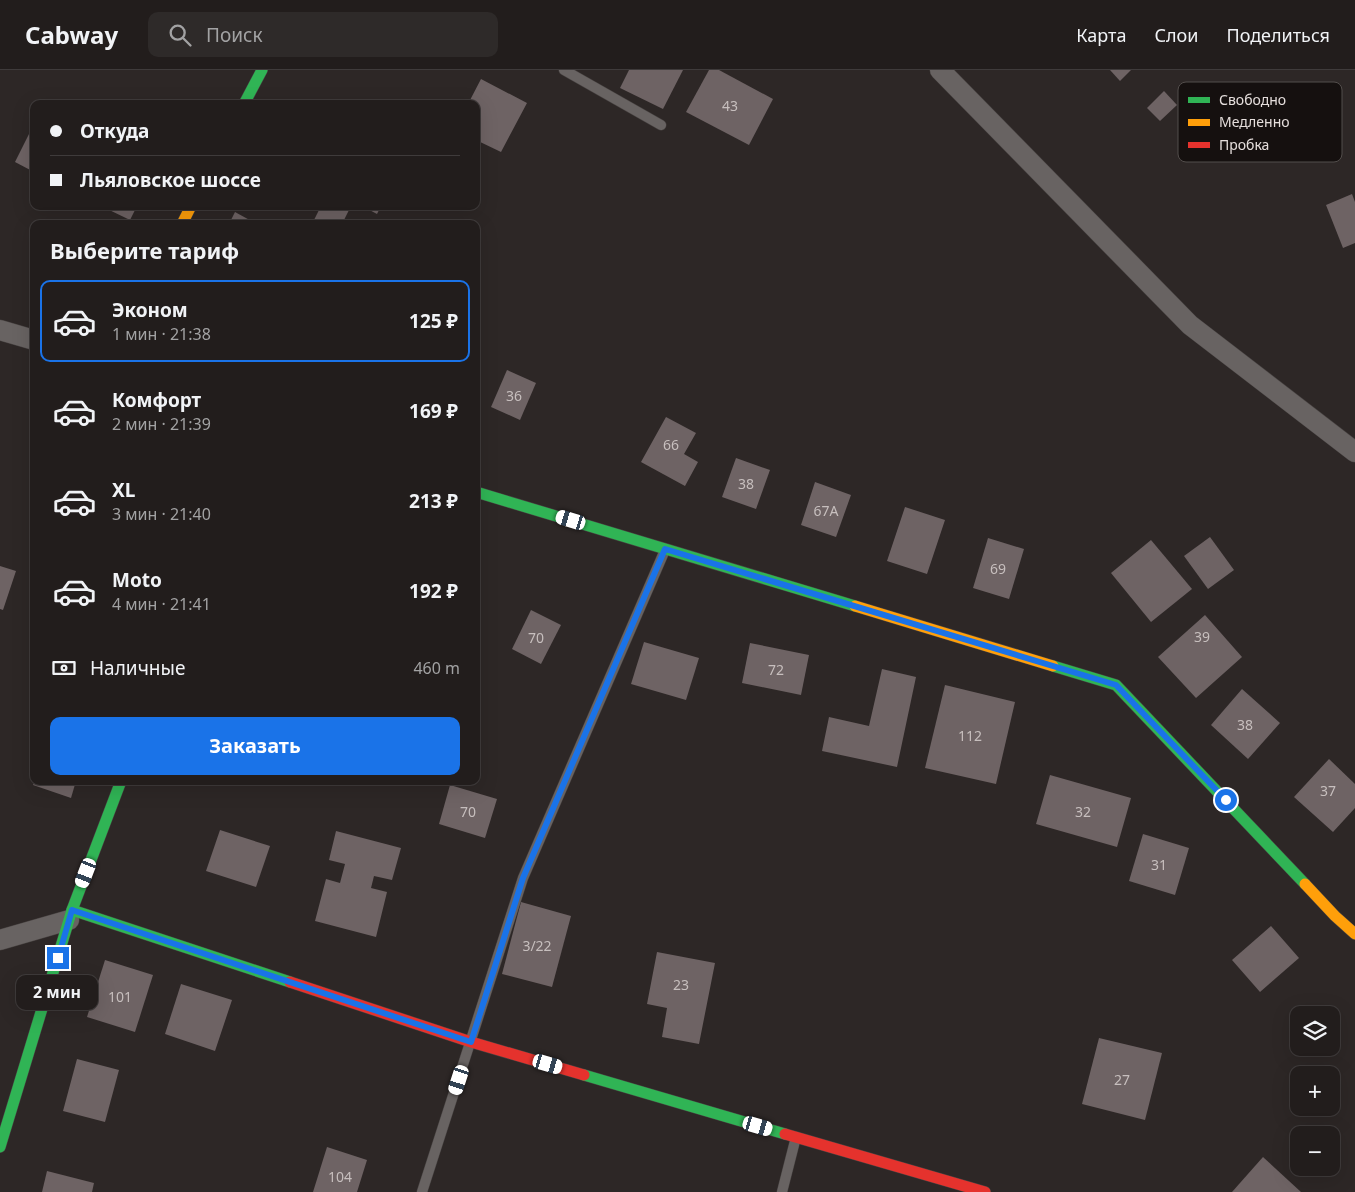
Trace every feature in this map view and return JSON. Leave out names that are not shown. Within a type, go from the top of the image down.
[{"type":"street","points":[[246,100],[262,70]]},
{"type":"street","points":[[940,70],[1190,325],[1355,452]]},
{"type":"street","points":[[0,330],[30,339]]},
{"type":"street","points":[[480,493],[1116,685],[1335,916],[1355,934]]},
{"type":"street","points":[[0,1147],[70,915],[119,785]]},
{"type":"street","points":[[0,940],[70,915],[471,1042],[985,1192]]},
{"type":"lane","points":[[564,70],[661,124]]},
{"type":"lane","points":[[422,1192],[523,878],[665,549]]},
{"type":"lane","points":[[782,1192],[796,1137]]},
{"type":"building","points":[[629,70],[683,70],[663,109],[620,88]]},
{"type":"building","points":[[709,70],[719,70],[773,99],[749,145],[686,112]]},
{"type":"building","points":[[1110,70],[1131,70],[1120,81]]},
{"type":"building","points":[[481,79],[527,103],[501,152],[480,142],[480,100],[470,100]]},
{"type":"building","points":[[1164,91],[1177,105],[1160,121],[1147,108]]},
{"type":"building","points":[[30,132],[30,170],[15,162]]},
{"type":"building","points":[[1352,194],[1355,202],[1355,243],[1343,248],[1326,205]]},
{"type":"building","points":[[109,210],[135,210],[130,220]]},
{"type":"building","points":[[319,210],[349,210],[344,220],[314,220]]},
{"type":"building","points":[[370,210],[379,210],[377,214]]},
{"type":"building","points":[[235,212],[250,220],[231,220]]},
{"type":"building","points":[[507,370],[536,383],[520,420],[491,407]]},
{"type":"building","points":[[666,417],[696,433],[684,454],[698,462],[685,486],[641,462]]},
{"type":"building","points":[[736,458],[770,470],[756,509],[722,497]]},
{"type":"building","points":[[815,482],[851,495],[836,537],[801,525]]},
{"type":"building","points":[[905,507],[945,520],[927,574],[887,561]]},
{"type":"building","points":[[1210,537],[1234,570],[1208,589],[1184,556]]},
{"type":"building","points":[[988,538],[1024,549],[1009,599],[973,588]]},
{"type":"building","points":[[1151,540],[1192,589],[1151,622],[1111,573]]},
{"type":"building","points":[[0,566],[16,571],[3,610],[0,609]]},
{"type":"building","points":[[531,610],[561,625],[541,664],[512,649]]},
{"type":"building","points":[[1205,615],[1242,657],[1196,698],[1158,657]]},
{"type":"building","points":[[644,642],[699,658],[686,700],[631,684]]},
{"type":"building","points":[[750,643],[809,655],[801,695],[742,683]]},
{"type":"building","points":[[882,669],[916,677],[897,767],[822,751],[829,717],[869,726]]},
{"type":"building","points":[[945,685],[1015,702],[996,784],[925,768]]},
{"type":"building","points":[[1242,689],[1280,723],[1248,759],[1211,725]]},
{"type":"building","points":[[1329,759],[1355,784],[1355,808],[1333,832],[1294,797]]},
{"type":"building","points":[[1050,775],[1131,798],[1117,847],[1036,824]]},
{"type":"building","points":[[33,785],[75,785],[71,798]]},
{"type":"building","points":[[450,785],[497,799],[485,838],[439,824]]},
{"type":"building","points":[[220,830],[270,846],[256,887],[206,871]]},
{"type":"building","points":[[336,831],[401,848],[392,880],[374,876],[371,888],[387,892],[376,937],[315,921],[326,879],[340,883],[345,864],[329,860]]},
{"type":"building","points":[[1143,834],[1189,848],[1175,895],[1129,881]]},
{"type":"building","points":[[521,902],[571,916],[552,987],[502,974]]},
{"type":"building","points":[[1271,926],[1299,958],[1260,992],[1232,960]]},
{"type":"building","points":[[657,952],[715,963],[699,1044],[662,1037],[667,1008],[647,1004]]},
{"type":"building","points":[[105,960],[153,975],[135,1032],[87,1017]]},
{"type":"building","points":[[181,984],[232,1000],[215,1051],[165,1034]]},
{"type":"building","points":[[1099,1038],[1162,1053],[1145,1120],[1082,1104]]},
{"type":"building","points":[[77,1059],[119,1070],[105,1122],[63,1111]]},
{"type":"building","points":[[327,1147],[367,1160],[357,1192],[313,1192]]},
{"type":"building","points":[[1263,1157],[1301,1192],[1232,1192]]},
{"type":"building","points":[[47,1171],[94,1183],[92,1192],[42,1192]]},
{"type":"traffic: fast","points":[[246,100],[262,70]]},
{"type":"traffic: fast","points":[[480,493],[855,606]]},
{"type":"traffic: fast","points":[[1053,666],[1116,685],[1305,884]]},
{"type":"traffic: fast","points":[[0,1147],[72,910],[119,785]]},
{"type":"traffic: fast","points":[[72,910],[290,982]]},
{"type":"traffic: fast","points":[[584,1075],[785,1134]]},
{"type":"traffic: slow","points":[[184,220],[189,210]]},
{"type":"traffic: slow","points":[[855,606],[1053,666]]},
{"type":"traffic: slow","points":[[1305,884],[1355,934]]},
{"type":"traffic: jam","points":[[290,982],[471,1042],[584,1075]]},
{"type":"traffic: jam","points":[[785,1134],[985,1192]]},
{"type":"route","points":[[58,958],[72,910],[471,1042],[523,878],[665,549],[1116,685],[1226,800]]}]
